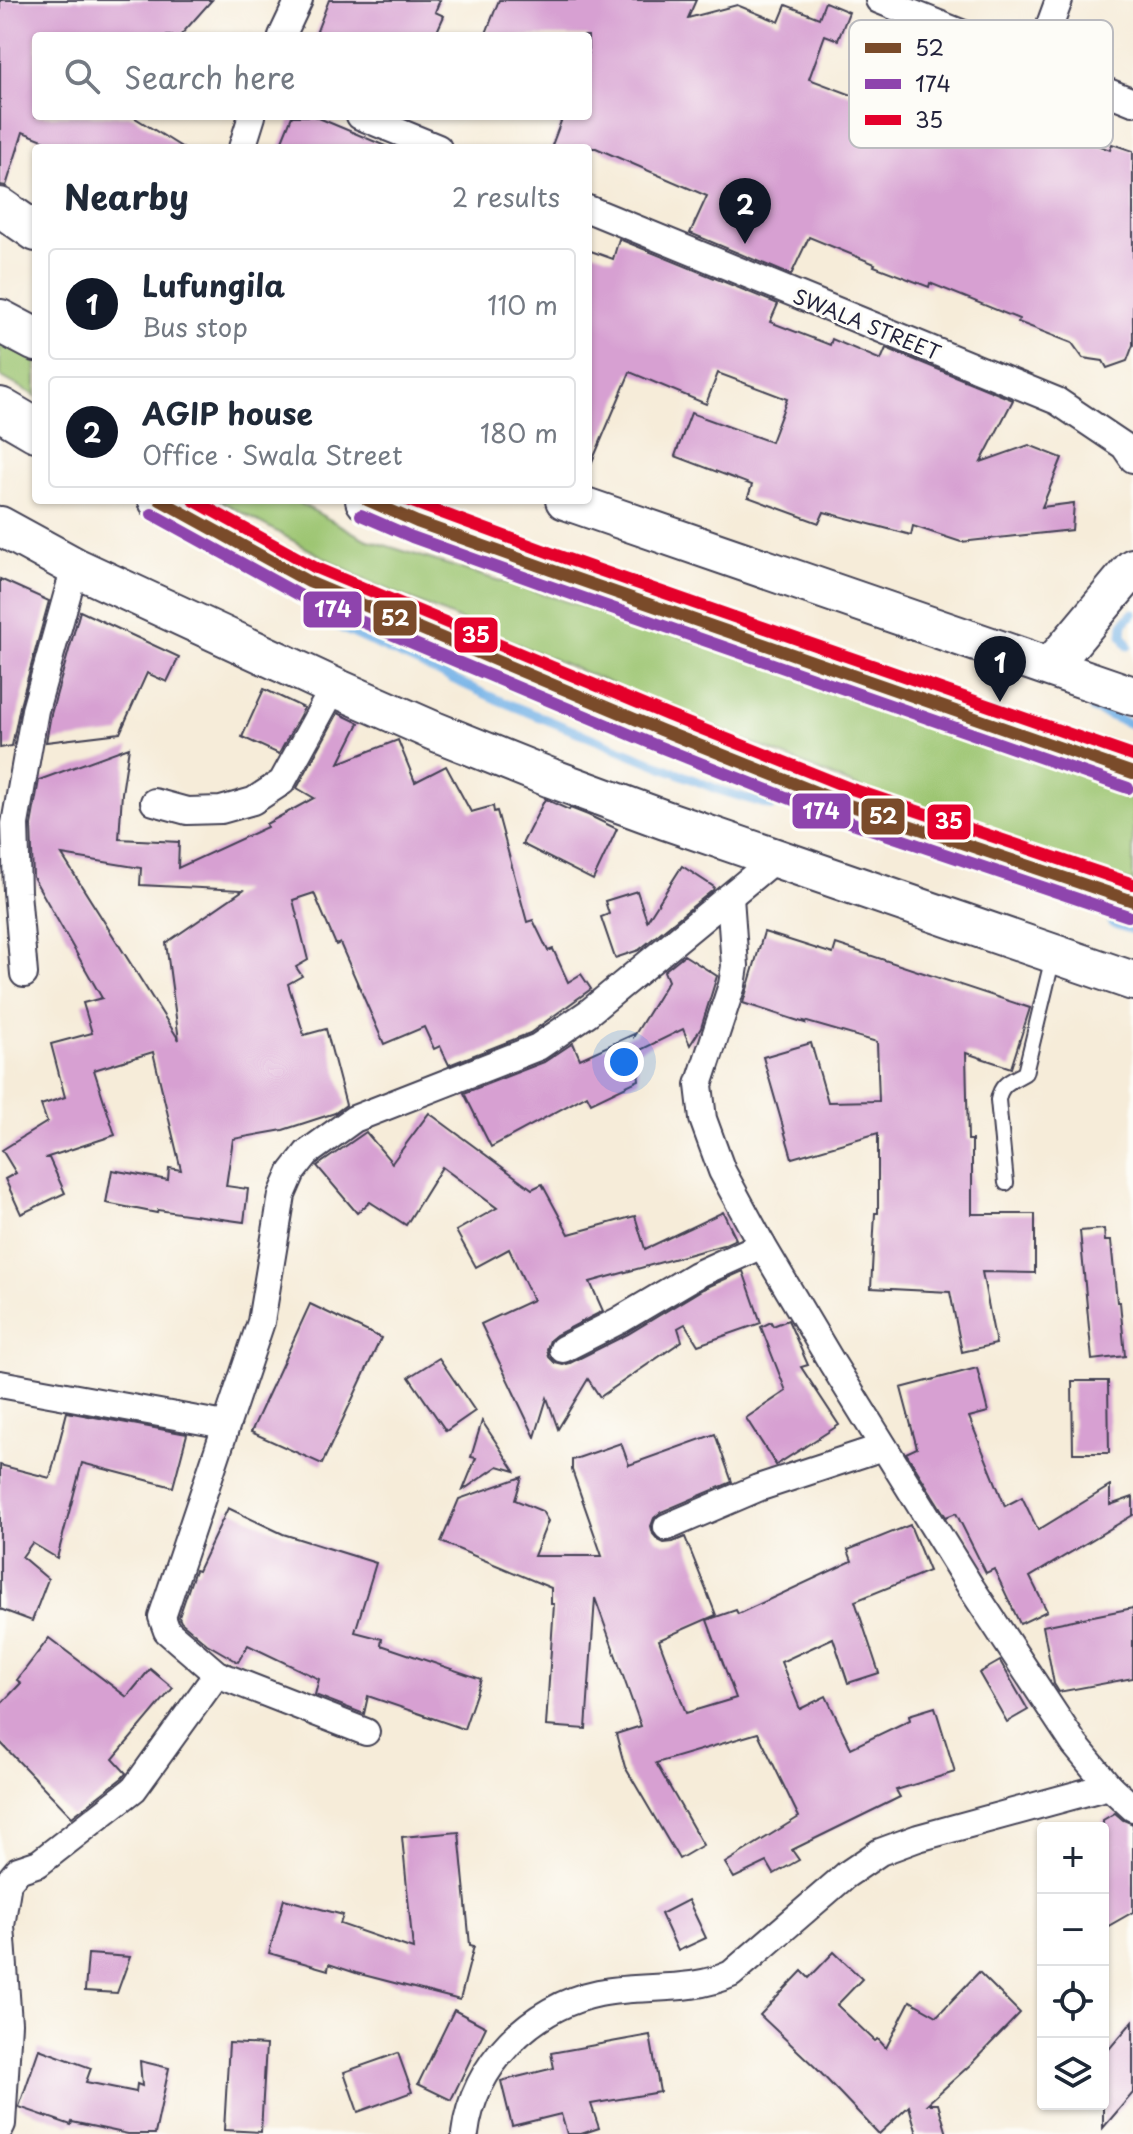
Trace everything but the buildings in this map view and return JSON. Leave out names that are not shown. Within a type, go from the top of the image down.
[{"type":"main road","points":[[0,321],[32,338]]},
{"type":"main road","points":[[0,409],[32,428]]},
{"type":"main road","points":[[167,504],[309,582],[605,707],[846,804],[1133,901]]},
{"type":"main road","points":[[376,504],[536,565],[1133,773]]},
{"type":"street","points":[[284,32],[299,0]]},
{"type":"street","points":[[879,0],[929,20]]},
{"type":"street","points":[[1052,20],[1059,0]]},
{"type":"street","points":[[1113,94],[1133,102]]},
{"type":"street","points":[[243,144],[251,120]]},
{"type":"street","points":[[370,120],[428,144]]},
{"type":"street","points":[[0,207],[32,229]]},
{"type":"street","name":"SWALA STREET","points":[[592,211],[1057,401],[1124,446],[1133,459]]},
{"type":"street","points":[[577,504],[1133,696]]},
{"type":"street","points":[[0,526],[75,567],[334,687],[551,778],[1133,981]]},
{"type":"street","points":[[24,974],[15,824],[35,710],[75,567]]},
{"type":"street","points":[[1051,666],[1133,568]]},
{"type":"street","points":[[154,802],[187,811],[221,810],[263,795],[282,782],[334,687]]},
{"type":"street","points":[[366,1732],[217,1674],[167,1631],[162,1617],[261,1322],[282,1195],[292,1172],[307,1153],[354,1119],[538,1047],[588,1013],[776,858]]},
{"type":"street","points":[[730,897],[735,966],[732,985],[699,1085],[703,1119],[722,1171],[762,1245],[883,1447],[1047,1705],[1109,1786],[1133,1808]]},
{"type":"street","points":[[563,1349],[696,1275],[762,1245]]},
{"type":"street","points":[[0,1384],[225,1425]]},
{"type":"street","points":[[667,1527],[758,1488],[883,1447]]},
{"type":"street","points":[[0,2128],[8,2023],[1,1926],[8,1882],[18,1870],[39,1863],[134,1789],[217,1674]]},
{"type":"street","points":[[465,2134],[472,2099],[485,2071],[535,2019],[598,1993],[712,1983],[731,1974],[846,1875],[880,1852],[918,1838],[1109,1786]]},
{"type":"lane","points":[[1006,1183],[999,1091],[1003,1084],[1025,1073],[1054,953]]},
{"type":"green space","points":[[0,335],[32,354],[32,394],[0,376]]},
{"type":"green space","points":[[226,504],[301,504],[365,539],[906,707],[1133,788],[1133,883],[881,797],[365,580]]},
{"type":"waterway","points":[[1128,646],[1122,635],[1123,624],[1133,613]]},
{"type":"waterway","points":[[319,618],[496,699],[719,790],[772,806]]},
{"type":"waterway","points":[[1093,709],[1133,725]]},
{"type":"waterway","points":[[1133,929],[1112,923],[1133,930]]},
{"type":"transit line","name":"52","points":[[167,504],[309,582],[661,730],[846,804],[1133,901]]},
{"type":"transit line","name":"35","points":[[200,504],[316,568],[667,715],[852,789],[1133,884]]},
{"type":"transit line","name":"52","points":[[376,504],[551,570],[1133,773]]},
{"type":"transit line","name":"35","points":[[418,504],[1133,756]]},
{"type":"transit line","name":"174","points":[[152,514],[303,597],[655,745],[841,819],[1128,916]]},
{"type":"transit line","name":"174","points":[[361,515],[412,537],[546,585],[1128,788]]},
{"type":"place","name":"AGIP house","points":[[745,244]]},
{"type":"place","name":"Lufungila","points":[[1000,702]]}]
